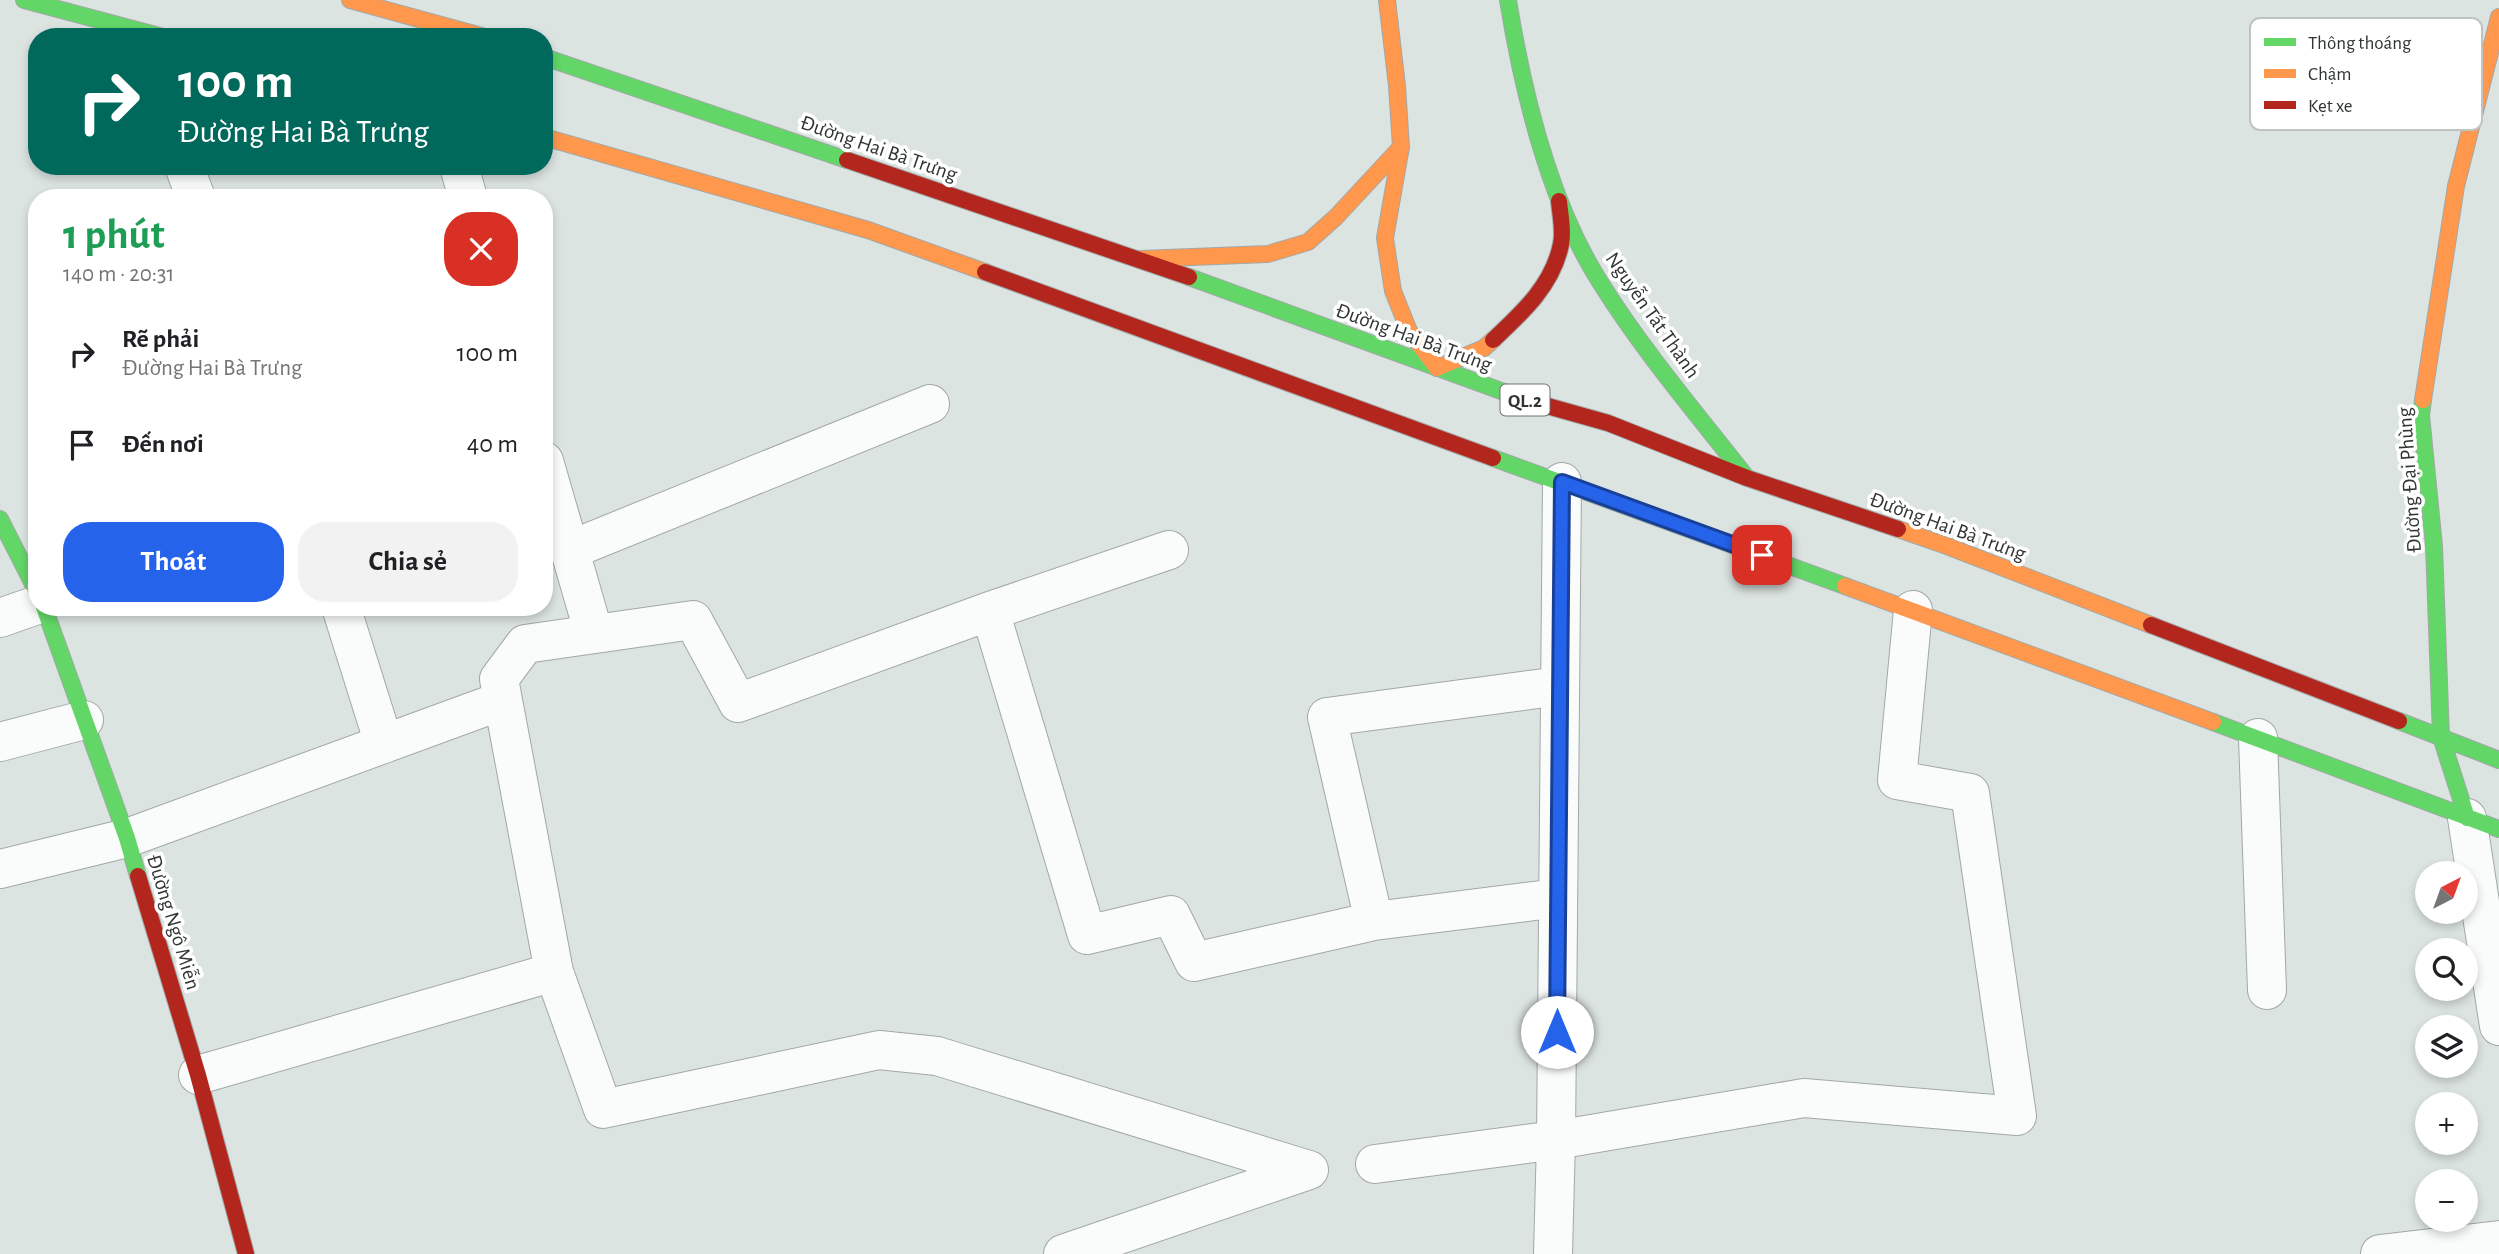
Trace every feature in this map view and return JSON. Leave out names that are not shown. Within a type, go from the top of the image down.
[{"type":"main road","points":[[24,0],[120,28]]},
{"type":"main road","points":[[351,0],[452,28]]},
{"type":"main road","points":[[1387,0],[1401,147],[1385,237],[1393,291],[1409,331],[1437,368],[1483,348],[1525,310],[1549,279],[1562,243],[1559,201]]},
{"type":"main road","name":"Nguyễn Tất Thành","points":[[1508,0],[1516,49],[1535,125],[1559,201],[1599,281],[1658,364],[1747,478]]},
{"type":"main road","name":"Đường Đại Phùng","points":[[2482,84],[2499,17]]},
{"type":"main road","name":"Đường Hai Bà Trưng","points":[[553,60],[1141,259],[1509,395],[1608,423],[1747,478],[1947,546],[2499,760]]},
{"type":"main road","name":"Đường Đại Phùng","points":[[2470,130],[2456,186],[2421,415],[2434,546],[2441,737],[2483,824]]},
{"type":"main road","points":[[553,140],[868,230],[1913,610],[2483,824]]},
{"type":"main road","points":[[1141,259],[1268,254],[1308,242],[1401,147]]},
{"type":"main road","points":[[0,519],[28,574]]},
{"type":"main road","name":"Đường Ngô Miễn","points":[[47,616],[127,838],[198,1075],[246,1254]]},
{"type":"street","points":[[570,550],[930,404]]},
{"type":"street","points":[[1553,1254],[1562,482]]},
{"type":"street","points":[[553,492],[594,634]]},
{"type":"street","points":[[1063,1254],[1310,1171],[937,1056],[880,1050],[603,1109],[554,972],[499,679],[525,643],[693,620],[738,703],[990,611],[1169,550]]},
{"type":"street","points":[[0,618],[28,608]]},
{"type":"street","points":[[1375,1164],[1556,1140],[1804,1098],[2017,1116],[1970,793],[1897,780],[1913,610]]},
{"type":"street","points":[[990,611],[1087,935],[1171,915],[1194,962],[1374,921],[1558,898]]},
{"type":"street","points":[[344,616],[384,744]]},
{"type":"street","points":[[1374,921],[1327,717],[1560,686]]},
{"type":"street","points":[[0,869],[127,838],[501,701]]},
{"type":"street","points":[[0,742],[84,720]]},
{"type":"street","points":[[2258,738],[2267,989]]},
{"type":"street","points":[[2483,824],[2499,1026]]},
{"type":"street","points":[[198,1075],[554,972]]},
{"type":"street","points":[[2380,1254],[2499,1240]]},
{"type":"traffic: fast","points":[[24,0],[129,28]]},
{"type":"traffic: fast","points":[[1508,0],[1540,146],[1552,182],[1582,251],[1634,333],[1747,478]]},
{"type":"traffic: fast","points":[[553,60],[847,160]]},
{"type":"traffic: fast","points":[[1189,277],[1526,400]]},
{"type":"traffic: fast","points":[[2423,400],[2421,415],[2434,546],[2441,737],[2467,818]]},
{"type":"traffic: fast","points":[[1493,458],[1845,586]]},
{"type":"traffic: fast","points":[[0,519],[28,574]]},
{"type":"traffic: fast","points":[[47,616],[127,838],[138,876]]},
{"type":"traffic: fast","points":[[2399,721],[2499,760]]},
{"type":"traffic: fast","points":[[2213,722],[2499,829]]},
{"type":"traffic: slow","points":[[350,0],[452,28]]},
{"type":"traffic: slow","points":[[1387,0],[1401,147],[1385,238],[1393,291],[1409,331],[1437,368],[1484,348],[1493,340]]},
{"type":"traffic: slow","points":[[2482,84],[2499,17]]},
{"type":"traffic: slow","points":[[2423,400],[2456,186],[2470,130]]},
{"type":"traffic: slow","points":[[553,140],[868,230],[985,272]]},
{"type":"traffic: slow","points":[[1141,259],[1268,254],[1308,242],[1336,217],[1401,147]]},
{"type":"traffic: slow","points":[[1898,529],[2151,625]]},
{"type":"traffic: slow","points":[[1845,586],[2213,722]]},
{"type":"traffic: jam","points":[[847,160],[1189,277]]},
{"type":"traffic: jam","points":[[1493,340],[1525,309],[1551,272],[1562,239],[1559,201]]},
{"type":"traffic: jam","points":[[985,272],[1493,458]]},
{"type":"traffic: jam","points":[[1526,400],[1608,423],[1747,478],[1898,529]]},
{"type":"traffic: jam","points":[[2151,625],[2399,721]]},
{"type":"traffic: jam","points":[[138,876],[198,1075],[246,1254]]},
{"type":"route","points":[[1557,1032],[1562,482],[1762,555]]}]
